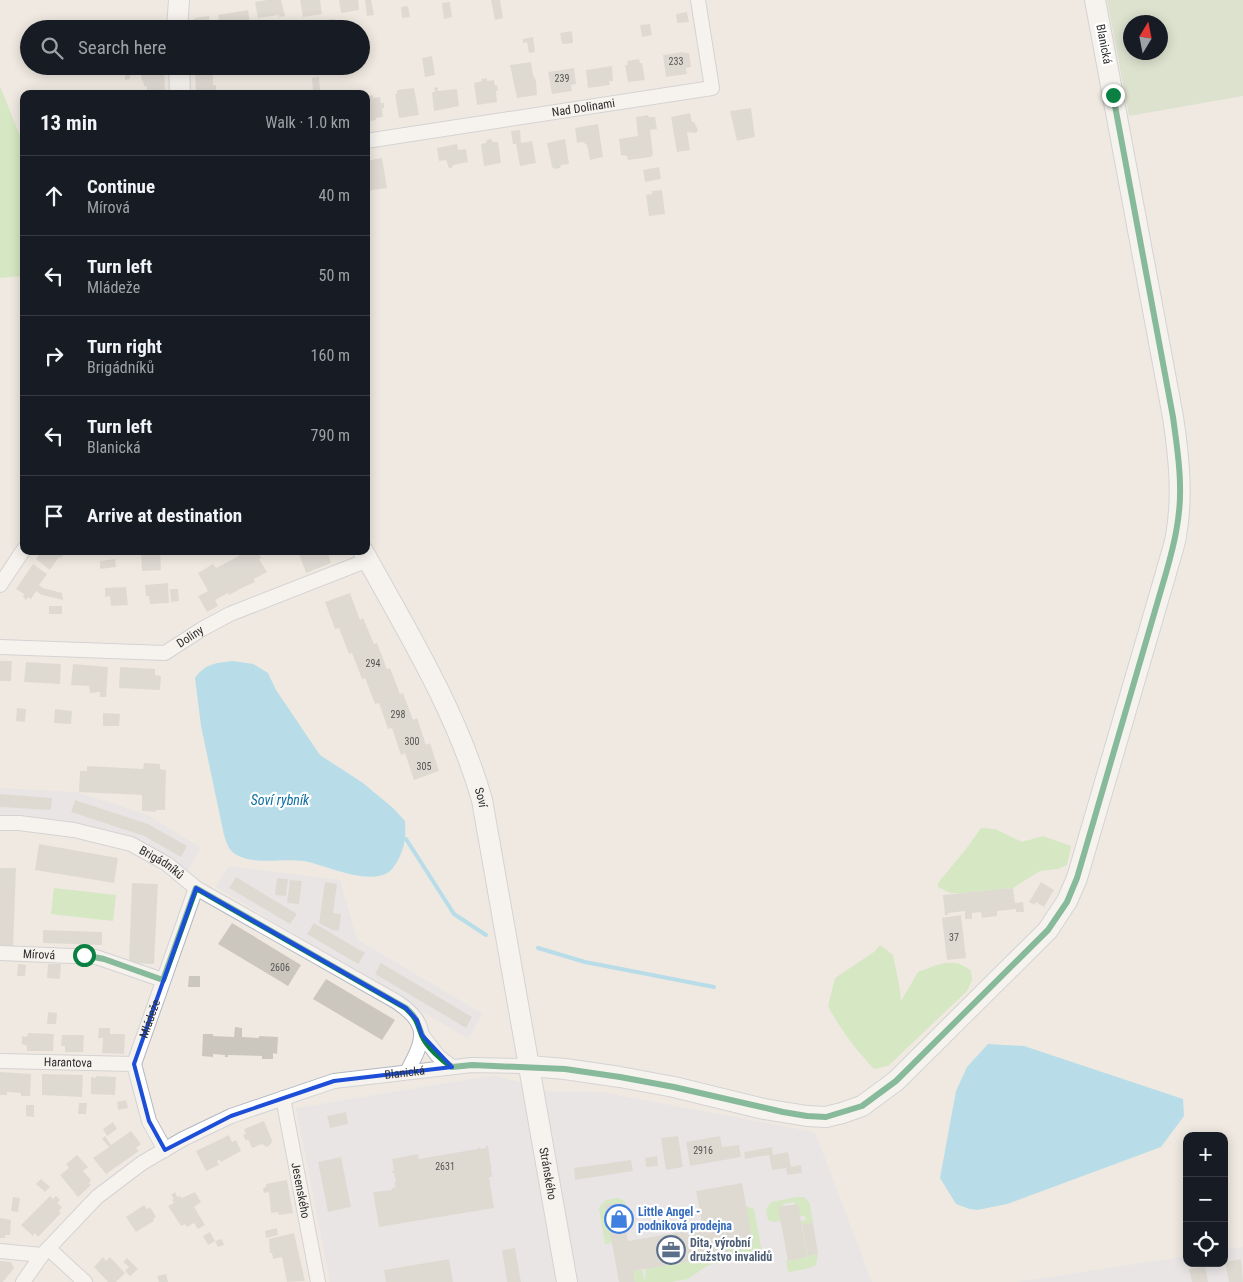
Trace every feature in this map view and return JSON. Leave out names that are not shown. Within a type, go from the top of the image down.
[{"type":"street","points":[[178,20],[180,0]]},
{"type":"street","name":"Nad Dolinami","points":[[370,140],[712,88],[698,0]]},
{"type":"street","name":"Blanická","points":[[22,1282],[45,1252],[97,1197],[142,1163],[231,1116],[334,1081],[472,1065],[529,1066],[620,1077],[674,1087],[764,1109],[807,1116],[826,1117],[842,1113],[862,1106],[896,1081],[1048,930],[1067,902],[1077,878],[1176,537],[1180,487],[1173,417],[1095,0]]},
{"type":"street","points":[[179,75],[180,90]]},
{"type":"street","points":[[0,585],[20,555]]},
{"type":"street","name":"Soví","points":[[365,556],[421,658],[464,746],[475,774],[488,829],[529,1066]]},
{"type":"street","name":"Doliny","points":[[0,647],[165,653],[202,628],[230,614],[365,556]]},
{"type":"street","name":"Brigádníků","points":[[0,823],[19,823],[74,830],[130,844],[167,864],[196,888],[397,1002],[414,1016],[421,1029],[422,1036],[438,1056],[452,1067]]},
{"type":"street","name":"Mládeže","points":[[134,1064],[196,888]]},
{"type":"street","name":"Mírová","points":[[0,953],[96,957],[163,980]]},
{"type":"street","points":[[407,1072],[416,1055],[422,1036]]},
{"type":"street","name":"Harantova","points":[[0,1061],[134,1064]]},
{"type":"street","points":[[134,1064],[149,1121],[165,1150]]},
{"type":"street","name":"Stránského","points":[[529,1066],[567,1282]]},
{"type":"street","name":"Jesenského","points":[[283,1098],[318,1282]]},
{"type":"street","points":[[0,1250],[45,1252],[85,1282]]},
{"type":"highlighted area","points":[[196,888],[406,1008],[417,1020],[422,1035],[452,1067],[334,1081],[231,1116],[165,1150],[149,1121],[134,1064]]},
{"type":"shaded area","points":[[0,788],[77,792],[146,814],[201,848],[187,872],[140,843],[53,820],[0,823]]},
{"type":"shaded area","points":[[229,866],[340,880],[357,939],[483,1014],[468,1039],[216,887]]},
{"type":"shaded area","points":[[494,1075],[553,1092],[602,1092],[815,1132],[872,1282],[330,1282],[296,1108]]},
{"type":"shaded area","points":[[1243,1247],[1243,1282],[1017,1282],[1183,1257],[1183,1267],[1228,1267],[1228,1249]]},
{"type":"green space","points":[[1107,0],[1243,0],[1243,96],[1129,116]]},
{"type":"green space","points":[[0,86],[20,136],[20,276],[0,278]]},
{"type":"green space","points":[[981,828],[995,829],[1022,842],[1043,836],[1071,846],[1067,865],[1058,869],[1040,871],[1013,888],[950,893],[938,887],[938,883]]},
{"type":"green space","points":[[54,888],[116,895],[113,921],[51,914]]},
{"type":"green space","points":[[880,945],[893,955],[901,1001],[918,972],[945,963],[964,966],[971,971],[972,980],[967,991],[888,1066],[874,1069],[849,1039],[828,1006],[835,978],[874,952]]},
{"type":"green space","points":[[804,1197],[810,1203],[813,1223],[802,1225],[808,1255],[818,1254],[816,1265],[788,1272],[786,1260],[807,1257],[801,1221],[806,1220],[805,1216],[800,1216],[794,1202],[783,1204],[781,1221],[773,1222],[768,1220],[766,1210],[771,1202]]},
{"type":"green space","points":[[617,1198],[625,1203],[629,1221],[625,1221],[622,1203],[606,1206],[612,1243],[605,1244],[599,1209],[604,1202]]},
{"type":"green space","points":[[746,1206],[754,1209],[762,1252],[756,1259],[725,1261],[724,1256],[729,1255],[727,1247],[753,1243]]},
{"type":"green space","points":[[718,1257],[719,1262],[707,1266],[688,1279],[671,1282],[635,1282],[633,1271],[642,1270],[644,1279],[646,1279],[645,1269]]},
{"type":"water","name":"Soví rybník","points":[[233,661],[253,664],[268,673],[276,690],[320,755],[363,783],[393,808],[405,821],[405,837],[400,857],[390,871],[371,877],[348,874],[304,861],[246,859],[236,854],[227,845],[201,726],[195,678],[207,667],[216,663]]},
{"type":"water","points":[[988,1044],[1024,1046],[1183,1099],[1184,1116],[1161,1147],[1007,1204],[977,1210],[956,1204],[940,1178],[956,1091],[967,1067]]},
{"type":"building","points":[[281,0],[285,16],[258,18],[255,2]]},
{"type":"building","points":[[300,0],[320,0],[322,14],[303,17]]},
{"type":"building","points":[[339,0],[358,0],[359,10],[341,13]]},
{"type":"building","points":[[365,0],[371,0],[374,15],[367,16]]},
{"type":"building","points":[[491,0],[500,0],[503,18],[495,20]]},
{"type":"building","points":[[450,2],[452,17],[444,19],[442,3]]},
{"type":"building","points":[[408,6],[410,17],[402,18],[401,7]]},
{"type":"building","points":[[248,10],[250,20],[219,20],[218,15]]},
{"type":"building","points":[[687,12],[689,22],[677,23],[676,14]]},
{"type":"building","points":[[209,16],[209,20],[194,20],[195,18]]},
{"type":"building","points":[[650,24],[652,35],[642,37],[640,25]]},
{"type":"building","points":[[572,31],[573,43],[562,44],[560,33]]},
{"type":"building","points":[[533,37],[535,52],[529,53],[527,42],[523,43],[523,39]]},
{"type":"building","points":[[689,53],[691,67],[686,68],[687,74],[666,77],[663,55]]},
{"type":"building","points":[[432,56],[435,75],[425,77],[422,58]]},
{"type":"building","points":[[639,59],[640,63],[642,63],[645,80],[628,82],[625,65],[628,65],[627,61]]},
{"type":"building","points":[[531,62],[536,81],[537,95],[517,98],[510,65]]},
{"type":"building","points":[[612,66],[613,81],[609,81],[610,85],[588,88],[586,70]]},
{"type":"building","points":[[574,68],[576,84],[571,85],[572,91],[552,94],[548,72]]},
{"type":"building","points":[[125,75],[130,75],[130,79],[125,80]]},
{"type":"building","points":[[141,75],[164,75],[165,90],[147,90],[147,86],[144,86]]},
{"type":"building","points":[[195,75],[213,75],[213,85],[216,85],[216,90],[196,90]]},
{"type":"building","points":[[319,77],[320,90],[313,90],[312,78]]},
{"type":"building","points":[[487,78],[487,81],[494,80],[495,86],[497,85],[497,102],[477,105],[474,83]]},
{"type":"building","points":[[438,87],[438,91],[457,89],[459,106],[434,111],[432,92],[435,92],[434,88]]},
{"type":"building","points":[[414,88],[419,115],[399,118],[395,94],[397,94],[397,90]]},
{"type":"building","points":[[373,95],[373,98],[380,97],[381,103],[384,103],[384,108],[382,108],[383,117],[370,121],[370,96]]},
{"type":"building","points":[[751,108],[755,137],[737,141],[730,111]]},
{"type":"building","points":[[690,113],[692,122],[694,122],[698,130],[696,133],[687,132],[690,150],[677,152],[671,117]]},
{"type":"building","points":[[648,115],[649,117],[655,117],[657,129],[650,130],[653,154],[651,157],[628,160],[627,156],[621,155],[619,139],[638,136],[636,117]]},
{"type":"building","points":[[598,124],[603,157],[590,160],[587,145],[583,142],[577,143],[575,128]]},
{"type":"building","points":[[520,130],[521,143],[532,141],[536,163],[520,166],[516,144],[513,144],[511,131]]},
{"type":"building","points":[[491,139],[493,142],[498,142],[501,163],[484,166],[481,144]]},
{"type":"building","points":[[565,139],[569,164],[561,165],[560,168],[555,169],[552,167],[547,143]]},
{"type":"building","points":[[457,144],[458,150],[466,149],[468,162],[453,165],[452,168],[449,168],[446,160],[439,161],[437,148]]},
{"type":"building","points":[[382,158],[387,188],[370,190],[370,160]]},
{"type":"building","points":[[659,167],[661,179],[645,182],[643,170]]},
{"type":"building","points":[[662,190],[665,214],[649,216],[646,195],[652,194],[652,191]]},
{"type":"building","points":[[38,555],[63,555],[61,558],[59,557],[50,570],[36,559]]},
{"type":"building","points":[[141,555],[160,555],[161,570],[142,571]]},
{"type":"building","points":[[260,555],[261,558],[259,559],[267,572],[254,579],[255,582],[215,600],[218,606],[207,612],[198,596],[208,591],[198,573],[213,564],[216,568],[239,556]]},
{"type":"building","points":[[299,555],[328,555],[331,563],[306,573]]},
{"type":"building","points":[[115,559],[116,567],[100,569],[100,561]]},
{"type":"building","points":[[33,564],[47,574],[39,585],[43,588],[62,593],[63,600],[42,595],[36,591],[31,599],[28,597],[26,600],[23,597],[24,594],[16,589]]},
{"type":"building","points":[[168,583],[169,603],[150,604],[149,596],[146,596],[145,585]]},
{"type":"building","points":[[126,587],[128,605],[111,606],[110,596],[105,597],[105,588]]},
{"type":"building","points":[[170,589],[178,589],[179,601],[171,602]]},
{"type":"building","points":[[350,593],[360,620],[363,618],[374,644],[377,643],[387,669],[390,668],[400,694],[403,693],[413,720],[417,718],[426,745],[430,743],[439,771],[414,780],[405,753],[401,755],[392,728],[388,729],[379,703],[375,704],[365,678],[362,679],[352,653],[349,654],[339,628],[335,629],[325,602]]},
{"type":"building","points":[[49,606],[62,606],[62,614],[49,614]]},
{"type":"building","points":[[0,661],[12,661],[11,681],[0,681]]},
{"type":"building","points":[[26,662],[61,664],[60,684],[24,682]]},
{"type":"building","points":[[73,664],[108,667],[106,697],[100,697],[100,692],[90,693],[89,686],[71,685]]},
{"type":"building","points":[[120,667],[155,669],[155,675],[161,676],[160,690],[119,688]]},
{"type":"building","points":[[17,708],[26,709],[25,722],[16,721]]},
{"type":"building","points":[[55,709],[72,711],[71,724],[54,723]]},
{"type":"building","points":[[103,713],[120,714],[119,726],[103,726]]},
{"type":"building","points":[[144,763],[160,764],[160,769],[166,770],[165,810],[156,810],[156,812],[142,811],[142,795],[79,792],[80,771],[87,771],[87,766],[143,769]]},
{"type":"building","points":[[0,794],[52,798],[51,810],[0,807]]},
{"type":"building","points":[[75,800],[148,824],[187,846],[181,857],[144,836],[71,812]]},
{"type":"building","points":[[39,844],[118,858],[114,883],[35,870]]},
{"type":"building","points":[[0,868],[16,868],[13,949],[0,948]]},
{"type":"building","points":[[236,877],[297,914],[290,924],[229,888]]},
{"type":"building","points":[[277,878],[288,879],[286,896],[275,895]]},
{"type":"building","points":[[290,880],[302,881],[299,904],[287,903]]},
{"type":"building","points":[[325,882],[337,884],[333,913],[341,914],[339,931],[332,930],[319,923]]},
{"type":"building","points":[[1041,882],[1054,890],[1044,907],[1036,902],[1035,905],[1029,902]]},
{"type":"building","points":[[132,883],[158,884],[154,964],[129,963]]},
{"type":"building","points":[[1013,888],[1015,903],[1023,902],[1024,912],[1016,912],[1016,909],[997,911],[997,916],[982,918],[981,912],[972,913],[972,919],[965,919],[965,911],[945,915],[943,895]]},
{"type":"building","points":[[961,915],[966,958],[947,960],[942,918]]},
{"type":"building","points":[[232,923],[301,965],[288,986],[218,944]]},
{"type":"building","points":[[314,923],[365,953],[358,964],[307,934]]},
{"type":"building","points":[[43,930],[102,932],[102,945],[43,943]]},
{"type":"building","points":[[381,963],[472,1017],[466,1028],[375,974]]},
{"type":"building","points":[[18,964],[26,965],[25,976],[17,976]]},
{"type":"building","points":[[48,964],[61,964],[60,979],[47,978]]},
{"type":"building","points":[[189,976],[200,976],[200,987],[188,987]]},
{"type":"building","points":[[326,979],[395,1020],[382,1040],[313,999]]},
{"type":"building","points":[[48,1012],[57,1013],[56,1024],[47,1024]]},
{"type":"building","points":[[235,1027],[242,1028],[242,1037],[278,1037],[277,1054],[273,1053],[273,1059],[262,1059],[262,1056],[228,1055],[228,1057],[225,1057],[225,1055],[213,1054],[213,1057],[202,1056],[203,1034],[234,1037]]},
{"type":"building","points":[[99,1028],[110,1028],[110,1034],[125,1034],[124,1054],[102,1053],[103,1038],[98,1038]]},
{"type":"building","points":[[28,1033],[54,1034],[53,1051],[27,1051],[27,1046],[22,1044],[22,1036],[27,1037]]},
{"type":"building","points":[[62,1035],[84,1035],[83,1052],[65,1052],[65,1046],[61,1046]]},
{"type":"building","points":[[0,1072],[31,1074],[30,1096],[21,1096],[21,1093],[7,1092],[7,1095],[0,1095]]},
{"type":"building","points":[[42,1074],[83,1075],[82,1097],[42,1095]]},
{"type":"building","points":[[96,1076],[116,1077],[115,1095],[91,1094],[91,1077],[96,1078]]},
{"type":"building","points":[[126,1100],[128,1108],[118,1110],[117,1102]]},
{"type":"building","points":[[79,1103],[87,1103],[86,1114],[78,1114]]},
{"type":"building","points":[[26,1105],[34,1105],[34,1117],[26,1116]]},
{"type":"building","points":[[346,1112],[348,1124],[330,1128],[327,1116]]},
{"type":"building","points":[[264,1121],[272,1140],[271,1144],[267,1147],[262,1144],[252,1148],[248,1139],[246,1141],[243,1135],[246,1134],[244,1129]]},
{"type":"building","points":[[113,1122],[117,1129],[107,1136],[103,1129]]},
{"type":"building","points":[[131,1131],[141,1144],[136,1148],[139,1151],[106,1174],[93,1158],[109,1147],[102,1139],[105,1136],[111,1145]]},
{"type":"building","points":[[229,1135],[232,1142],[236,1140],[241,1151],[221,1162],[219,1159],[217,1161],[219,1165],[206,1171],[196,1151]]},
{"type":"building","points":[[678,1136],[683,1167],[666,1170],[661,1138]]},
{"type":"building","points":[[720,1136],[722,1147],[739,1145],[741,1157],[690,1166],[686,1142]]},
{"type":"building","points":[[488,1146],[492,1168],[492,1177],[489,1177],[494,1208],[379,1227],[373,1192],[392,1190],[392,1188],[396,1187],[394,1173],[392,1173],[394,1171],[392,1159],[418,1154],[419,1159],[480,1147],[480,1149],[486,1148]]},
{"type":"building","points":[[772,1147],[773,1155],[788,1152],[791,1167],[801,1165],[802,1173],[787,1175],[786,1168],[772,1170],[769,1155],[745,1159],[744,1152]]},
{"type":"building","points":[[77,1155],[88,1167],[83,1171],[91,1180],[89,1183],[91,1185],[78,1197],[60,1175],[69,1168],[66,1164]]},
{"type":"building","points":[[657,1156],[658,1166],[646,1167],[645,1158]]},
{"type":"building","points":[[341,1157],[351,1207],[328,1212],[318,1162]]},
{"type":"building","points":[[631,1160],[633,1171],[575,1180],[574,1168]]},
{"type":"building","points":[[41,1179],[50,1187],[45,1192],[36,1184]]},
{"type":"building","points":[[287,1180],[293,1213],[279,1215],[278,1212],[271,1213],[269,1192],[264,1193],[263,1188],[266,1187],[266,1184]]},
{"type":"building","points":[[742,1183],[753,1243],[727,1247],[729,1255],[633,1271],[635,1282],[619,1282],[605,1205],[622,1203],[628,1241],[703,1228],[696,1191]]},
{"type":"building","points":[[175,1192],[177,1197],[180,1196],[182,1198],[195,1192],[201,1202],[194,1207],[205,1225],[198,1229],[194,1223],[187,1227],[185,1224],[181,1226],[168,1206],[174,1203],[171,1195]]},
{"type":"building","points":[[50,1196],[53,1199],[56,1196],[60,1200],[57,1203],[62,1207],[59,1211],[61,1213],[38,1237],[35,1233],[33,1236],[21,1225]]},
{"type":"building","points":[[13,1197],[20,1198],[18,1212],[11,1211]]},
{"type":"building","points":[[798,1204],[807,1257],[788,1261],[778,1207]]},
{"type":"building","points":[[144,1205],[147,1209],[150,1207],[156,1217],[153,1219],[154,1221],[136,1232],[126,1217]]},
{"type":"building","points":[[0,1218],[11,1220],[10,1235],[5,1235],[5,1238],[0,1238]]},
{"type":"building","points":[[813,1223],[818,1254],[808,1256],[802,1224]]},
{"type":"building","points":[[277,1228],[278,1235],[266,1238],[265,1231]]},
{"type":"building","points":[[210,1232],[215,1241],[208,1245],[203,1236]]},
{"type":"building","points":[[294,1233],[305,1281],[287,1282],[282,1257],[273,1259],[272,1253],[270,1253],[269,1239]]},
{"type":"building","points":[[222,1239],[224,1245],[218,1247],[215,1241]]},
{"type":"building","points":[[515,1248],[521,1282],[507,1282],[502,1250]]},
{"type":"building","points":[[103,1257],[106,1261],[110,1257],[125,1273],[116,1282],[108,1282],[94,1267]]},
{"type":"building","points":[[127,1258],[138,1269],[130,1276],[125,1271],[129,1267],[123,1262]]},
{"type":"building","points":[[449,1259],[453,1282],[386,1282],[384,1270]]},
{"type":"building","points":[[1241,1259],[1243,1282],[1229,1282],[1226,1267],[1228,1267],[1228,1261]]},
{"type":"building","points":[[0,1261],[11,1262],[14,1268],[3,1282],[0,1282]]},
{"type":"building","points":[[1205,1267],[1208,1282],[1192,1282],[1189,1269]]},
{"type":"building","points":[[166,1274],[168,1282],[159,1282],[157,1276]]},
{"type":"waterway","points":[[406,839],[454,914],[486,935]]},
{"type":"waterway","points":[[538,948],[585,962],[714,987]]},
{"type":"place","name":"Little Angel - podniková prodejna","points":[[619,1219]]},
{"type":"place","name":"Dita, výrobní družstvo invalidů","points":[[671,1250]]},
{"type":"route","points":[[84,955],[104,959],[163,980],[196,888],[406,1008],[417,1020],[422,1036],[429,1045],[438,1056],[452,1067],[472,1065],[529,1066],[565,1069],[674,1087],[764,1109],[826,1117],[862,1106],[896,1081],[1048,930],[1067,902],[1077,878],[1176,537],[1180,487],[1173,417],[1113,95]]}]
